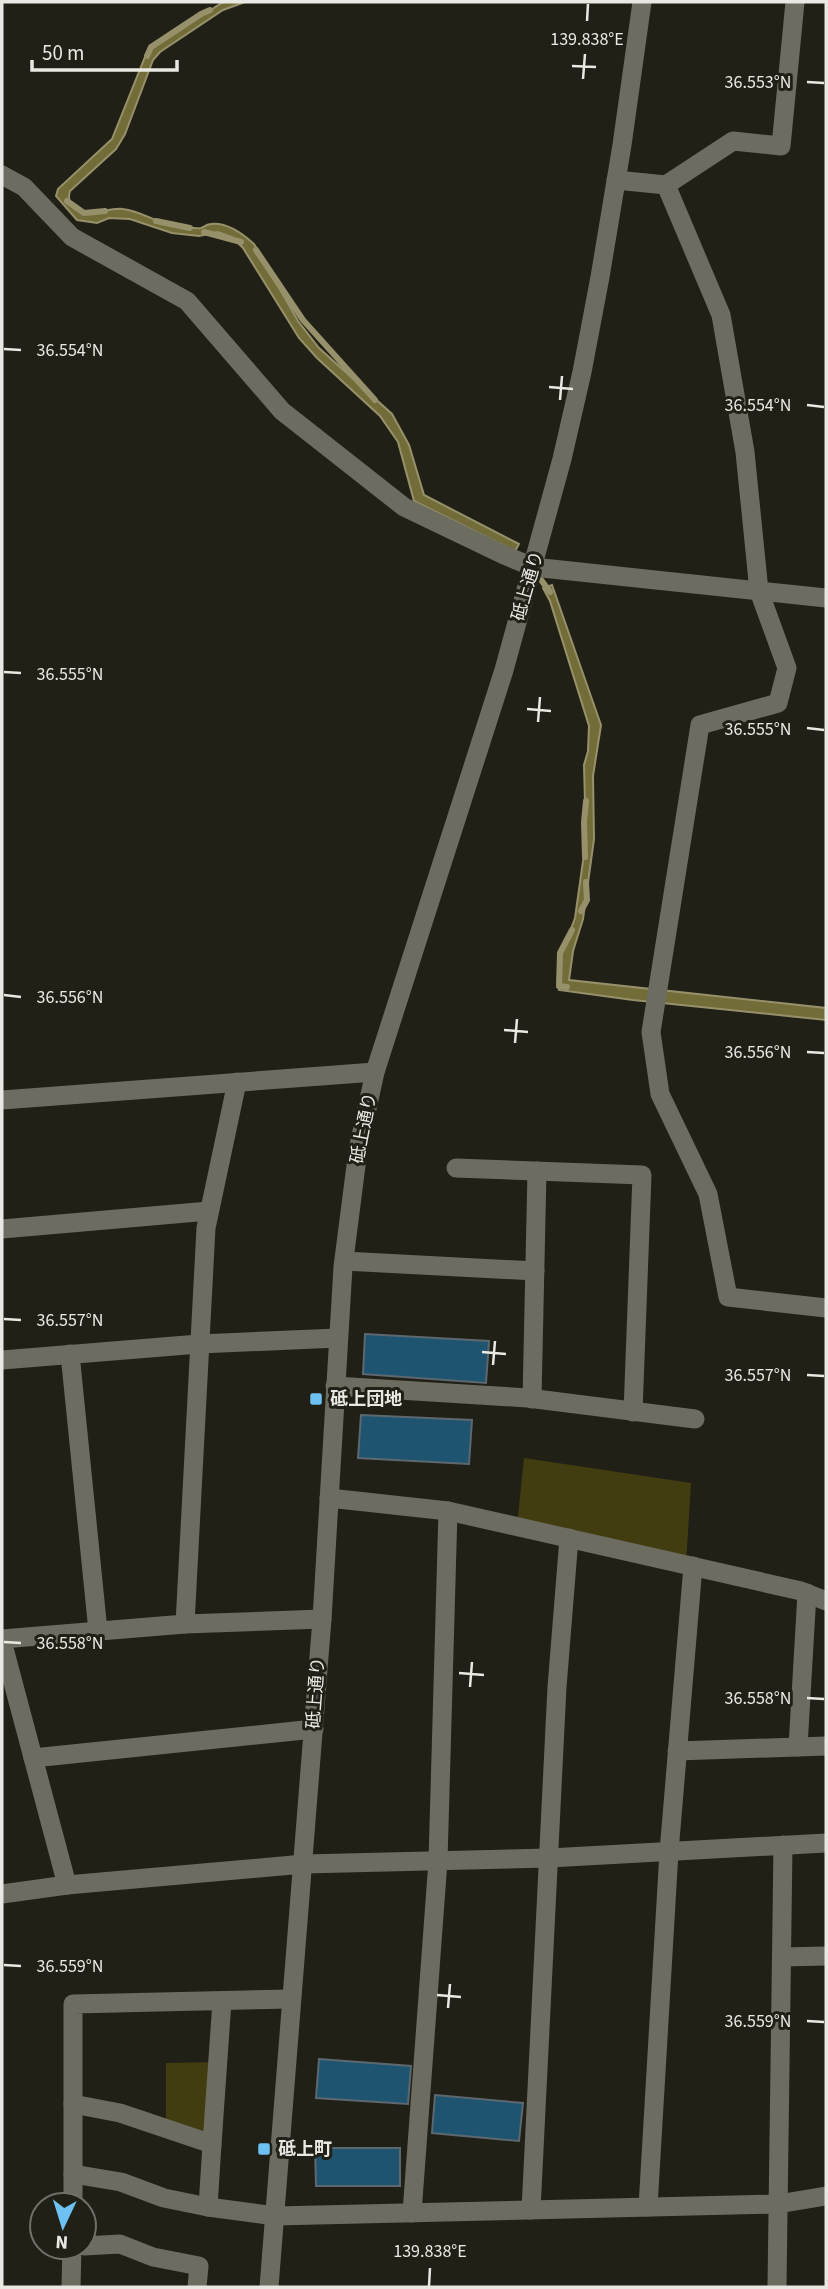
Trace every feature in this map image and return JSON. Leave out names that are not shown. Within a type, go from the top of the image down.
[{"type":"street","name":"砥上通り","points":[[269,2287],[314,1729],[344,1261],[358,1150],[375,1072],[504,670],[582,372],[617,180],[642,2]]},
{"type":"street","points":[[617,180],[666,185],[733,141],[781,146],[795,2]]},
{"type":"street","points":[[2,175],[24,187],[72,237],[187,301],[282,411],[404,507],[533,567],[826,598]]},
{"type":"street","points":[[666,185],[721,315],[745,452],[759,591],[787,668],[778,703],[700,725],[651,1032],[660,1094],[708,1194],[728,1297],[826,1308]]},
{"type":"street","points":[[2,1100],[375,1072]]},
{"type":"street","points":[[185,1624],[206,1228],[237,1082]]},
{"type":"street","points":[[456,1168],[642,1175],[633,1412]]},
{"type":"street","points":[[532,1399],[537,1171]]},
{"type":"street","points":[[2,1229],[209,1211]]},
{"type":"street","points":[[344,1261],[535,1271]]},
{"type":"street","points":[[2,1360],[338,1338]]},
{"type":"street","points":[[70,1354],[98,1631]]},
{"type":"street","points":[[335,1386],[532,1399],[695,1419]]},
{"type":"street","points":[[329,1498],[448,1510],[807,1593],[826,1601]]},
{"type":"street","points":[[412,2213],[438,1861],[448,1510]]},
{"type":"street","points":[[531,2210],[557,1688],[569,1538]]},
{"type":"street","points":[[648,2207],[669,1852],[693,1566]]},
{"type":"street","points":[[798,1747],[807,1593]]},
{"type":"street","points":[[67,1885],[2,1640],[185,1624],[322,1619]]},
{"type":"street","points":[[33,1758],[314,1729]]},
{"type":"street","points":[[677,1751],[826,1746]]},
{"type":"street","points":[[2,1894],[67,1885],[304,1864],[550,1858],[826,1843]]},
{"type":"street","points":[[777,2287],[783,1845]]},
{"type":"street","points":[[782,1957],[826,1956]]},
{"type":"street","points":[[73,2191],[73,2004],[291,1999]]},
{"type":"street","points":[[208,2207],[222,2001]]},
{"type":"street","points":[[73,2104],[120,2113],[212,2144]]},
{"type":"street","points":[[73,2174],[121,2182],[164,2198],[275,2216],[778,2204],[826,2196]]},
{"type":"street","points":[[98,2245],[120,2244],[153,2257],[200,2266],[197,2287]]},
{"type":"street","points":[[71,2287],[72,2261]]},
{"type":"shaded area","points":[[223,2],[245,2],[223,10],[160,52],[153,60],[125,134],[116,149],[70,191],[71,204],[78,211],[86,213],[130,210],[174,226],[201,228],[211,224],[223,225],[245,236],[254,244],[298,321],[319,348],[392,414],[409,445],[424,495],[519,544],[515,551],[414,501],[398,442],[380,416],[299,338],[243,248],[232,237],[218,232],[199,236],[172,233],[130,219],[109,218],[97,223],[77,220],[56,196],[58,189],[112,139],[147,52]]},
{"type":"shaded area","points":[[552,585],[601,725],[593,776],[594,839],[583,919],[573,951],[569,980],[826,1008],[826,1020],[559,990],[562,953],[575,918],[586,840],[584,765],[588,751],[589,726],[550,601],[543,588]]},
{"type":"shaded area","points":[[524,1458],[691,1483],[686,1564],[517,1526]]},
{"type":"shaded area","points":[[218,2062],[202,2140],[166,2129],[166,2063]]},
{"type":"building","points":[[365,1334],[489,1341],[486,1383],[363,1374]]},
{"type":"building","points":[[361,1415],[472,1420],[469,1464],[358,1458]]},
{"type":"building","points":[[319,2059],[411,2066],[408,2104],[316,2098]]},
{"type":"building","points":[[435,2095],[523,2103],[519,2141],[432,2133]]},
{"type":"building","points":[[315,2148],[400,2148],[400,2186],[316,2186]]},
{"type":"waterway","points":[[147,56],[151,47],[210,10]]},
{"type":"waterway","points":[[67,201],[84,213],[105,211]]},
{"type":"waterway","points":[[156,221],[190,228]]},
{"type":"waterway","points":[[204,232],[241,242]]},
{"type":"waterway","points":[[256,250],[303,320],[375,400]]},
{"type":"waterway","points":[[536,573],[550,592]]},
{"type":"waterway","points":[[585,857],[586,801]]},
{"type":"waterway","points":[[581,911],[587,900],[586,882]]},
{"type":"waterway","points":[[567,987],[559,986],[560,953],[572,930]]},
{"type":"place","name":"砥上団地","points":[[316,1399]]},
{"type":"place","name":"砥上町","points":[[264,2149]]}]
